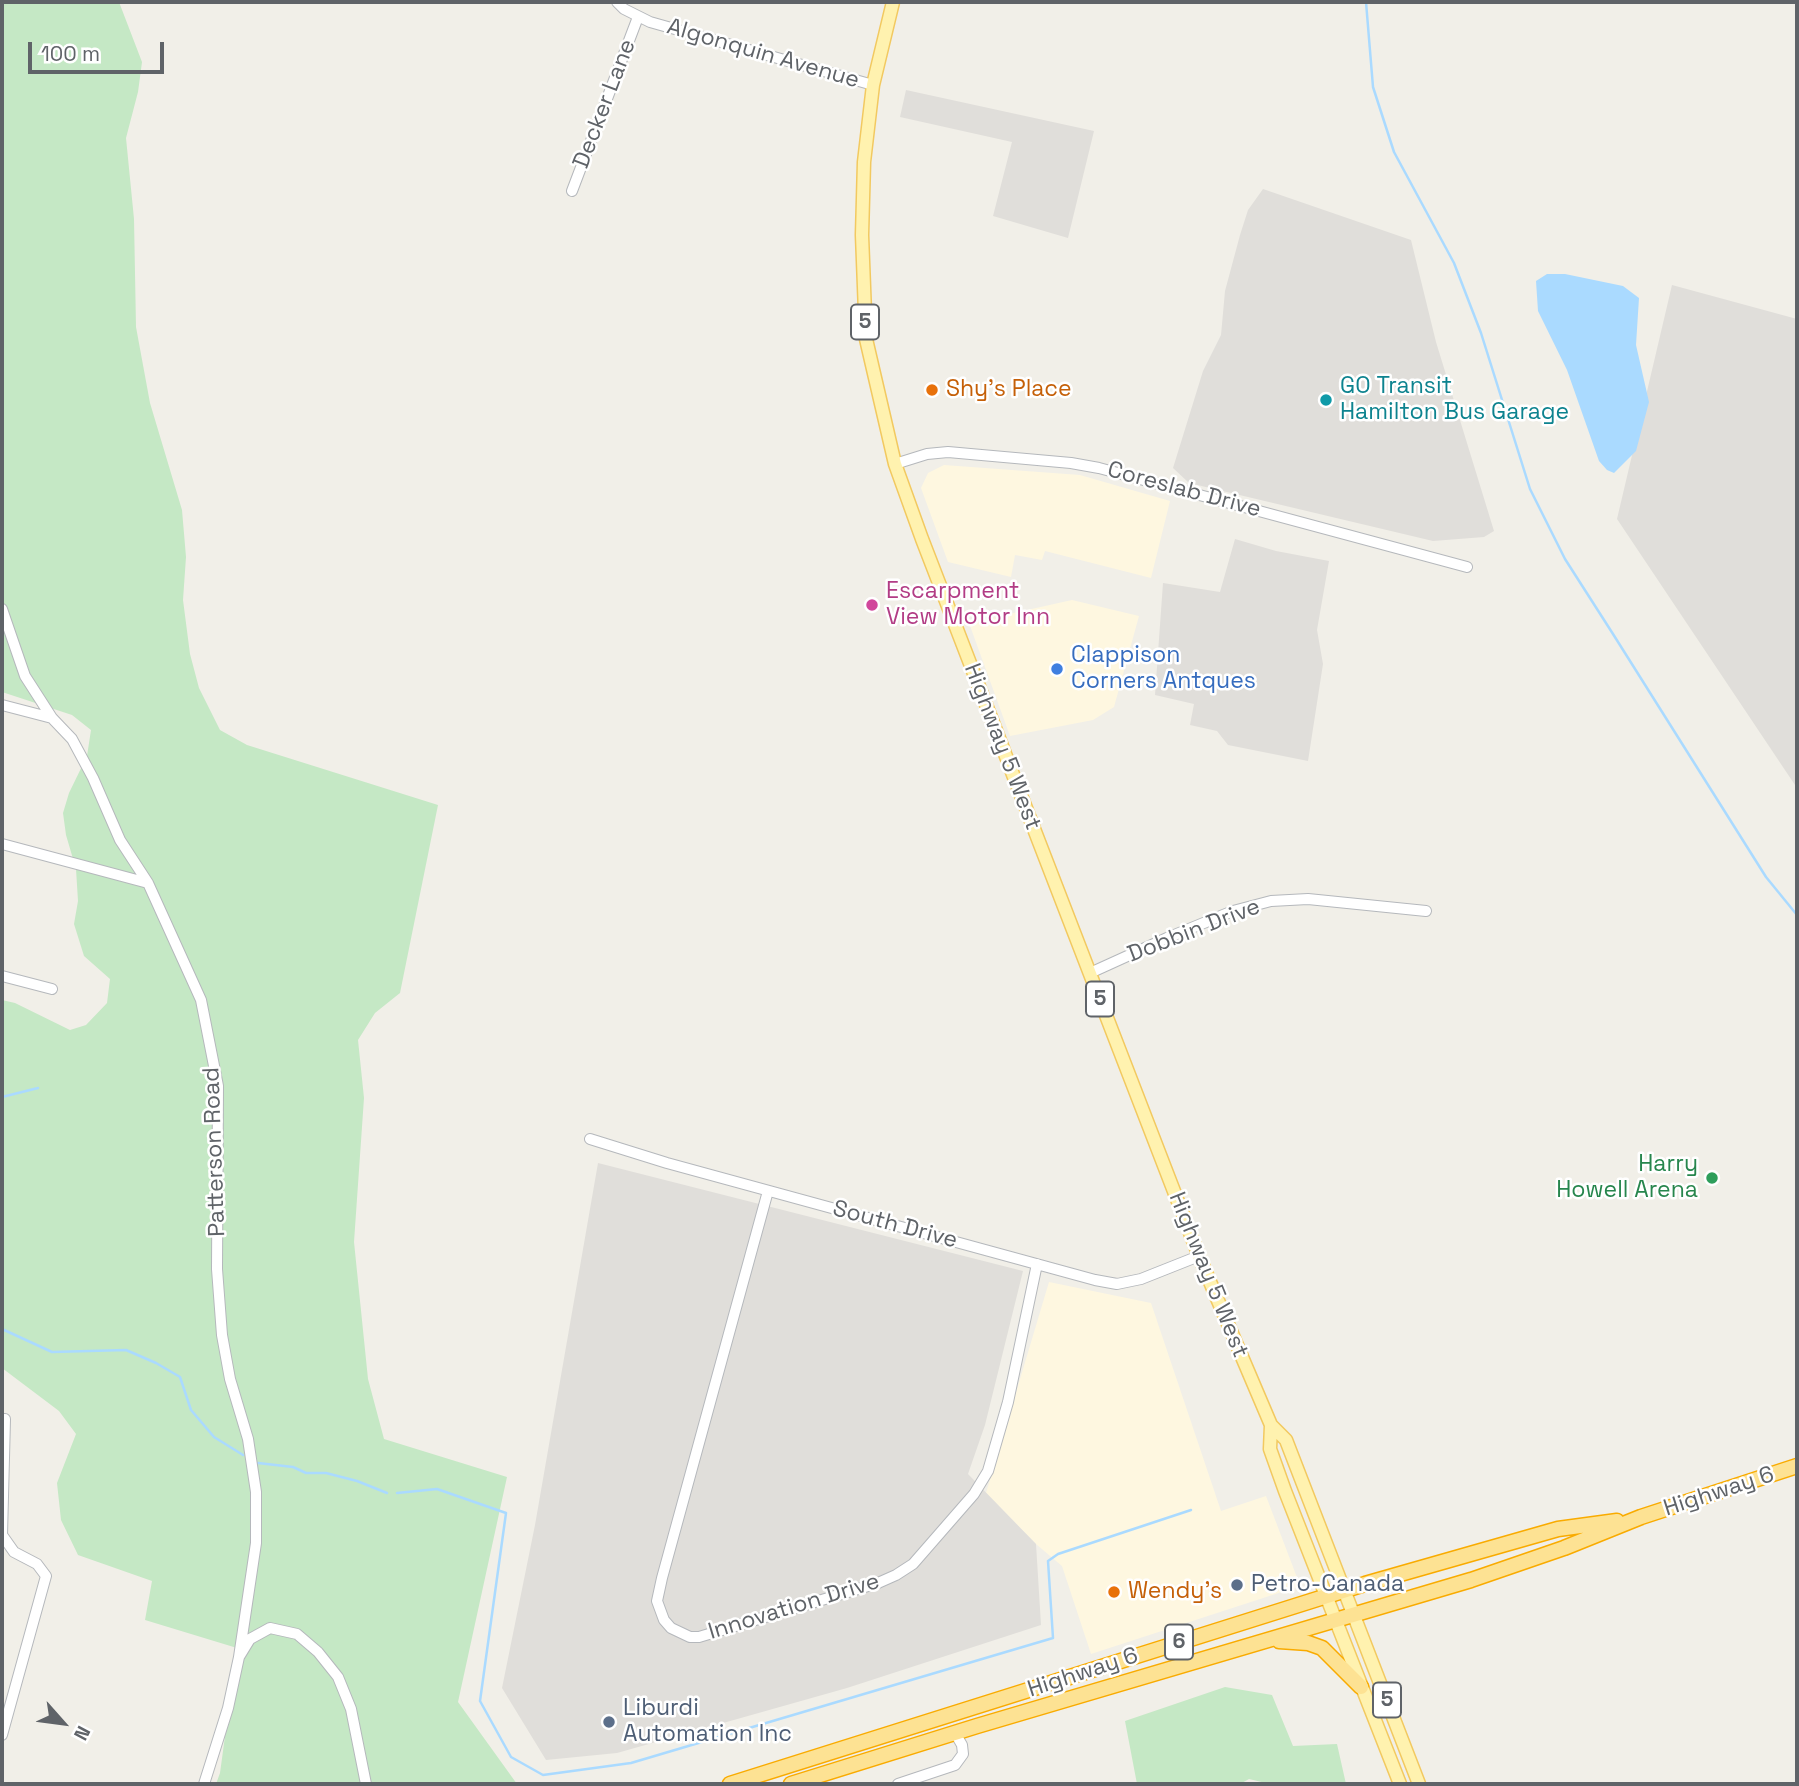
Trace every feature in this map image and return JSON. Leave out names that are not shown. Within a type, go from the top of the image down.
[{"type":"highway","name":"Highway 6","points":[[791,1784],[1482,1576],[1641,1517],[1797,1466]]},
{"type":"highway","name":"Highway 6","points":[[730,1784],[1345,1590],[1558,1529],[1641,1517]]},
{"type":"highway","points":[[1270,1640],[1308,1643],[1322,1648],[1361,1687]]},
{"type":"main road","name":"Highway 5 West","points":[[893,2],[873,85],[864,162],[862,234],[866,339],[895,464],[1199,1256],[1271,1425],[1286,1440],[1345,1590]]},
{"type":"main road","name":"Highway 5 West","points":[[1271,1425],[1270,1449],[1326,1596]]},
{"type":"main road","name":"5","points":[[1345,1590],[1419,1784]]},
{"type":"main road","name":"5","points":[[1326,1596],[1400,1784]]},
{"type":"street","name":"Algonquin Avenue","points":[[617,2],[638,18],[873,85]]},
{"type":"street","name":"Decker Lane","points":[[572,191],[638,18]]},
{"type":"street","name":"Coreslab Drive","points":[[895,464],[928,454],[948,452],[1099,468],[1467,568]]},
{"type":"street","name":"Patterson Road","points":[[2,609],[25,676],[52,718],[72,739],[93,778],[120,840],[148,883],[201,1000],[218,1086],[217,1269],[222,1335],[230,1380],[248,1438],[256,1492],[257,1543],[240,1657],[228,1708],[204,1784]]},
{"type":"street","points":[[2,705],[52,718]]},
{"type":"street","points":[[2,844],[148,883]]},
{"type":"street","name":"Dobbin Drive","points":[[1090,973],[1233,911],[1271,901],[1308,899],[1426,911]]},
{"type":"street","points":[[2,976],[52,989]]},
{"type":"street","name":"South Drive","points":[[590,1139],[768,1191],[1116,1283],[1141,1279],[1199,1256]]},
{"type":"street","name":"Innovation Drive","points":[[768,1191],[657,1601],[664,1620],[671,1628],[690,1637],[699,1637],[878,1583],[913,1564],[974,1494],[988,1471],[1008,1402],[1037,1264]]},
{"type":"street","points":[[2,1734],[6,1699],[46,1576],[37,1564],[14,1552],[2,1535],[3,1419]]},
{"type":"street","points":[[240,1657],[250,1639],[270,1628],[297,1634],[318,1652],[338,1677],[351,1709],[366,1784]]},
{"type":"street","points":[[972,1709],[977,1726]]},
{"type":"street","points":[[898,1784],[955,1765],[963,1754],[956,1733]]},
{"type":"shaded area","points":[[906,90],[1094,131],[1068,238],[993,216],[1012,142],[900,117]]},
{"type":"shaded area","points":[[1263,189],[1411,240],[1436,342],[1494,531],[1484,537],[1433,541],[1189,483],[1173,468],[1203,371],[1221,335],[1225,291],[1248,210]]},
{"type":"shaded area","points":[[1672,285],[1797,319],[1797,788],[1617,519]]},
{"type":"shaded area","points":[[944,465],[1080,475],[1170,501],[1151,578],[1045,551],[1042,560],[1015,555],[1011,577],[948,562],[921,488],[928,473]]},
{"type":"shaded area","points":[[1235,539],[1276,551],[1329,561],[1317,630],[1323,664],[1308,761],[1228,745],[1217,731],[1190,725],[1194,704],[1155,695],[1163,583],[1220,592]]},
{"type":"shaded area","points":[[1072,600],[1139,616],[1114,707],[1093,720],[1010,736],[969,623]]},
{"type":"shaded area","points":[[598,1163],[1023,1271],[985,1425],[968,1474],[1036,1544],[1041,1625],[847,1688],[617,1753],[546,1760],[502,1688],[535,1525]]},
{"type":"shaded area","points":[[1049,1282],[1151,1303],[1221,1511],[1266,1496],[1298,1580],[1297,1587],[1091,1654],[1062,1566],[1036,1544],[986,1493]]},
{"type":"green space","points":[[2,2],[119,2],[142,62],[138,92],[126,138],[134,219],[136,327],[150,403],[182,510],[186,557],[183,600],[190,654],[199,688],[220,730],[247,745],[438,805],[400,993],[375,1013],[358,1040],[364,1098],[354,1242],[368,1379],[384,1439],[507,1477],[458,1702],[517,1784],[216,1784],[220,1773],[237,1648],[145,1620],[152,1581],[78,1555],[61,1520],[57,1483],[76,1434],[59,1411],[2,1368],[2,1000],[15,1003],[70,1030],[86,1025],[107,1003],[110,979],[84,956],[74,924],[78,901],[76,869],[63,813],[69,793],[87,756],[91,730],[72,715],[2,692]]},
{"type":"green space","points":[[1225,1687],[1272,1695],[1293,1746],[1337,1744],[1346,1784],[1270,1784],[1249,1779],[1240,1784],[1137,1784],[1125,1721]]},
{"type":"water","points":[[1547,274],[1565,274],[1623,286],[1639,298],[1636,345],[1649,402],[1636,451],[1614,473],[1599,461],[1567,370],[1538,311],[1536,281]]},
{"type":"waterway","points":[[1366,2],[1373,87],[1394,152],[1454,263],[1481,333],[1530,489],[1565,559],[1766,877],[1797,915]]},
{"type":"waterway","points":[[2,1097],[38,1088]]},
{"type":"waterway","points":[[2,1329],[52,1352],[126,1350],[156,1363],[180,1377],[191,1410],[214,1437],[243,1455]]},
{"type":"waterway","points":[[258,1463],[293,1467],[306,1473],[326,1473],[387,1493]]},
{"type":"waterway","points":[[397,1493],[437,1489],[506,1513],[480,1701],[511,1757],[543,1775],[631,1763],[1053,1638],[1048,1561],[1058,1554],[1191,1510]]},
{"type":"place","name":"Shy's Place","points":[[932,390]]},
{"type":"place","name":"GO Transit Hamilton Bus Garage","points":[[1326,400]]},
{"type":"place","name":"Escarpment View Motor Inn","points":[[872,605]]},
{"type":"place","name":"Clappison Corners Antques","points":[[1057,669]]},
{"type":"place","name":"Harry Howell Arena","points":[[1712,1178]]},
{"type":"place","name":"Petro-Canada","points":[[1237,1585]]},
{"type":"place","name":"Wendy's","points":[[1114,1592]]},
{"type":"place","name":"Liburdi Automation Inc","points":[[609,1722]]}]
